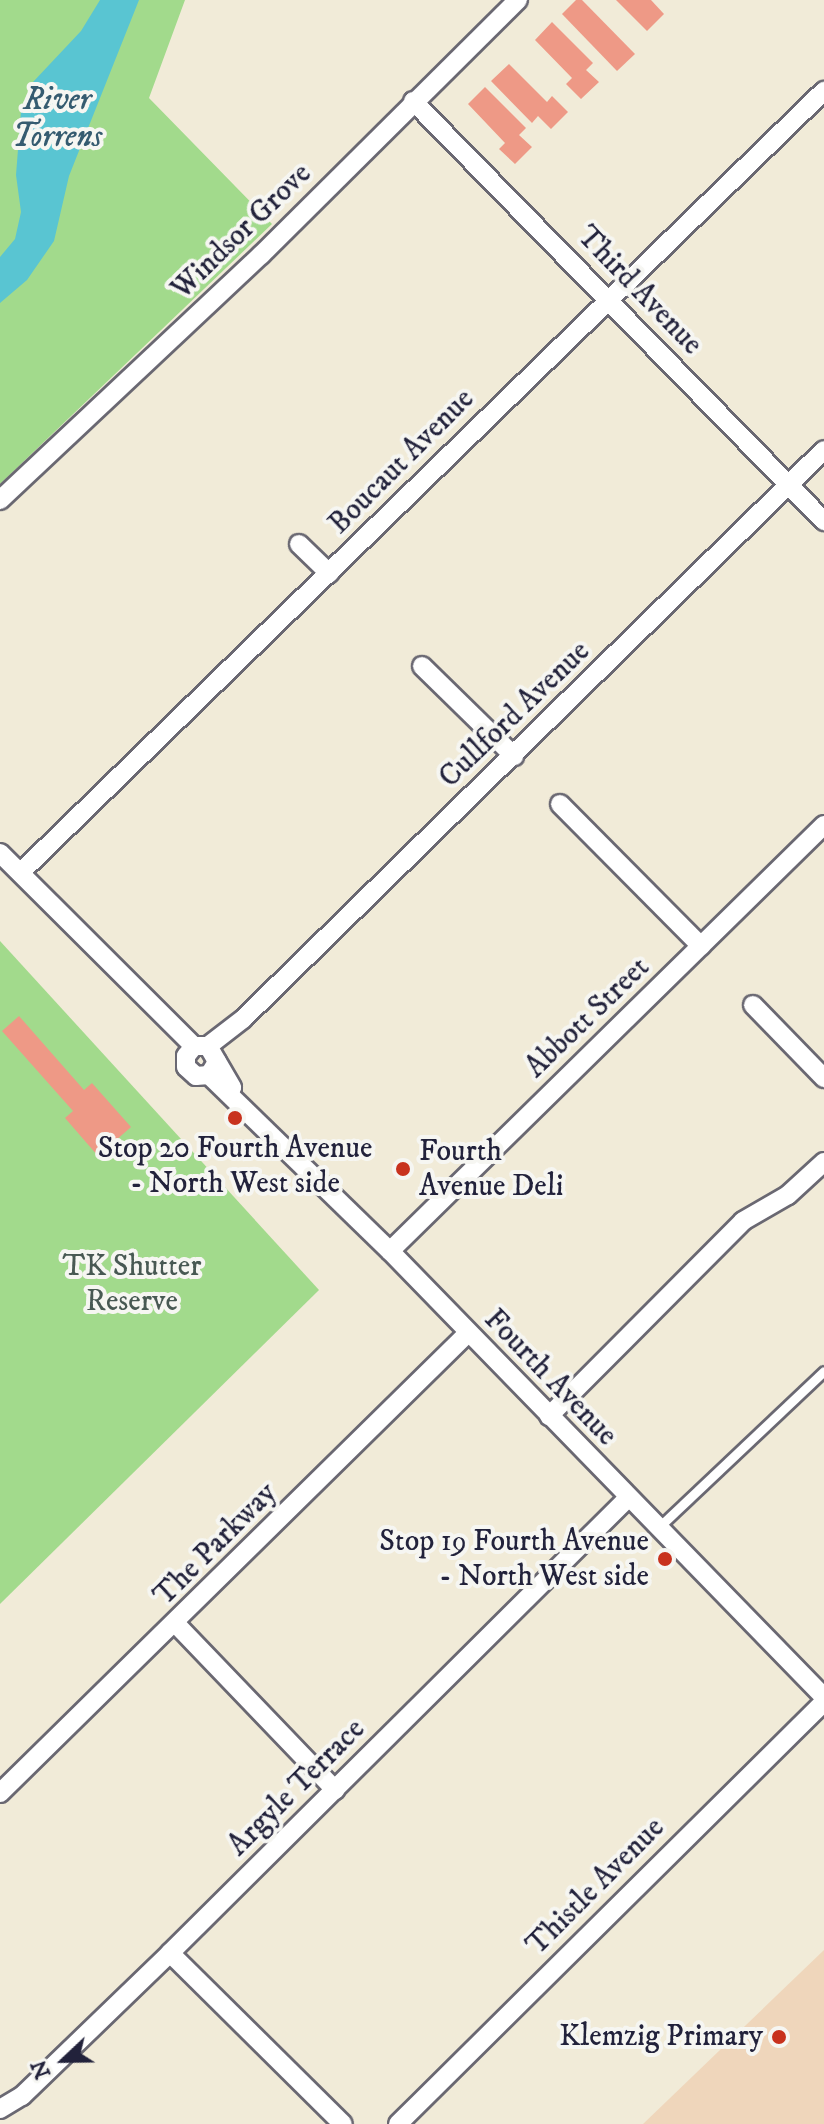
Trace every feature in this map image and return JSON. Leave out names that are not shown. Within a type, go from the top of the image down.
[{"type":"street","name":"Windsor Grove","points":[[0,500],[261,255],[518,0]]},
{"type":"street","name":"Boucaut Avenue","points":[[20,873],[607,298],[824,91]]},
{"type":"street","name":"Third Avenue","points":[[413,101],[824,521]]},
{"type":"street","name":"Cullford Avenue","points":[[205,1056],[824,450]]},
{"type":"street","points":[[299,544],[329,573]]},
{"type":"street","points":[[422,666],[514,756]]},
{"type":"street","points":[[560,804],[701,946]]},
{"type":"street","name":"Abbott Street","points":[[390,1251],[824,825]]},
{"type":"street","name":"Fourth Avenue","points":[[0,853],[160,1017],[205,1056],[237,1097],[824,1699]]},
{"type":"street","points":[[753,1005],[824,1078]]},
{"type":"street","points":[[549,1416],[743,1221],[788,1195],[824,1162]]},
{"type":"street","name":"The Parkway","points":[[0,1793],[176,1624],[468,1333]]},
{"type":"street","name":"Argyle Terrace","points":[[0,2109],[22,2096],[170,1953],[628,1498]]},
{"type":"street","points":[[176,1624],[335,1790]]},
{"type":"street","name":"Thistle Avenue","points":[[390,2124],[402,2118],[824,1699]]},
{"type":"street","points":[[170,1953],[329,2116],[343,2124]]},
{"type":"lane","points":[[658,1528],[824,1371]]},
{"type":"shaded area","name":"Klemzig Primary","points":[[824,1950],[824,2124],[643,2124]]},
{"type":"green space","points":[[0,0],[185,0],[149,98],[272,224],[0,484]]},
{"type":"green space","name":"TK Shutter Reserve","points":[[0,941],[319,1290],[0,1604]]},
{"type":"water","name":"River Torrens","points":[[100,0],[139,0],[69,176],[54,241],[27,280],[0,303],[0,257],[15,239],[21,212],[16,175],[21,111],[33,82],[81,31]]},
{"type":"building","points":[[576,0],[582,0],[635,54],[617,71],[562,14]]},
{"type":"building","points":[[616,0],[651,0],[664,14],[647,31]]},
{"type":"building","points":[[552,22],[593,63],[586,70],[599,82],[581,99],[566,84],[572,78],[535,40]]},
{"type":"building","points":[[509,64],[547,102],[552,96],[568,112],[551,129],[538,116],[532,123],[491,81]]},
{"type":"building","points":[[485,87],[526,128],[519,135],[532,147],[515,164],[499,149],[505,143],[468,104]]},
{"type":"building","points":[[19,1016],[84,1090],[92,1083],[131,1127],[98,1156],[65,1118],[73,1111],[2,1031]]},
{"type":"place","name":"Stop 20 Fourth Avenue - North West side","points":[[235,1118]]},
{"type":"place","name":"Fourth Avenue Deli","points":[[403,1169]]},
{"type":"place","name":"Stop 19 Fourth Avenue - North West side","points":[[665,1559]]},
{"type":"place","name":"Klemzig Primary","points":[[779,2037]]}]
